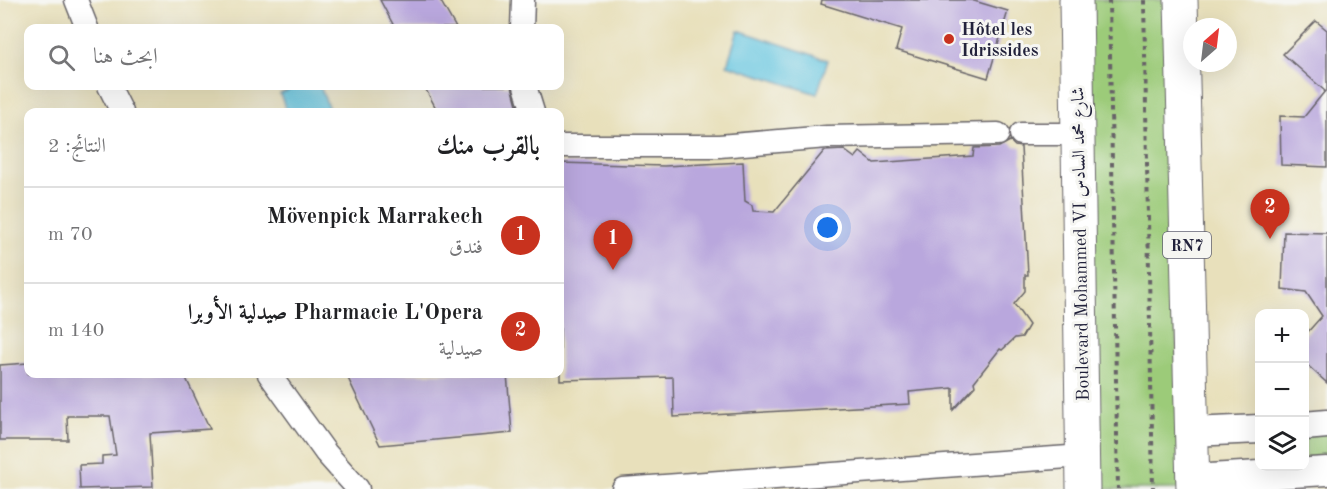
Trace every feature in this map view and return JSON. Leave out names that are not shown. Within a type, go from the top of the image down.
[{"type":"main road","name":"Boulevard Mohammed VI شارع محمد السادس","points":[[1076,0],[1083,489]]},
{"type":"main road","name":"RN7","points":[[1181,0],[1193,484]]},
{"type":"street","points":[[75,0],[85,24]]},
{"type":"street","points":[[522,24],[523,0]]},
{"type":"street","points":[[111,90],[120,108]]},
{"type":"street","points":[[526,90],[532,108]]},
{"type":"street","points":[[1021,134],[1078,134]]},
{"type":"street","points":[[564,146],[719,146],[827,137],[998,135]]},
{"type":"street","points":[[272,378],[326,453],[358,489]]},
{"type":"street","points":[[1309,426],[1327,424]]},
{"type":"street","points":[[1191,432],[1255,429]]},
{"type":"street","points":[[622,489],[1083,456]]},
{"type":"street","points":[[1193,484],[1327,471]]},
{"type":"path","points":[[1109,0],[1118,489]]},
{"type":"path","points":[[1144,0],[1153,489]]},
{"type":"green space","points":[[1081,0],[1169,0],[1180,489],[1092,489]]},
{"type":"green space","points":[[1327,432],[1327,462],[1309,463],[1309,434]]},
{"type":"water","points":[[738,30],[828,60],[817,94],[727,65]]},
{"type":"water","points":[[289,90],[322,90],[328,108],[285,108],[280,94]]},
{"type":"building","points":[[380,0],[440,0],[454,24],[393,24]]},
{"type":"building","name":"Hôtel les Idrissides","points":[[822,0],[971,0],[1008,11],[988,78],[896,50],[902,29],[821,4]]},
{"type":"building","points":[[1316,21],[1327,30],[1327,167],[1281,165],[1280,116],[1304,117],[1325,91],[1283,54]]},
{"type":"building","points":[[426,90],[513,90],[518,108],[436,108]]},
{"type":"building","points":[[1010,141],[1015,146],[1021,147],[1028,275],[1025,275],[1025,291],[1014,304],[1029,325],[1022,337],[1015,338],[1002,350],[1000,349],[974,382],[975,386],[953,410],[953,388],[909,392],[910,404],[674,417],[673,377],[560,380],[564,378],[564,163],[664,166],[743,162],[745,201],[752,205],[753,211],[774,212],[824,151],[844,150],[855,158],[860,152],[874,163],[973,156],[974,148],[999,147]]},
{"type":"building","points":[[1284,232],[1327,233],[1327,383],[1309,367],[1309,331],[1322,316],[1306,292],[1282,289]]},
{"type":"building","points":[[24,363],[24,378],[186,378],[210,429],[150,433],[153,487],[80,489],[79,465],[102,464],[102,456],[116,455],[110,416],[67,416],[68,440],[0,440],[0,365]]},
{"type":"building","points":[[348,378],[507,378],[512,433],[380,445]]},
{"type":"place","name":"Hôtel les Idrissides","points":[[949,39]]},
{"type":"place","name":"Pharmacie L'Opera صيدلية الأوبرا","points":[[1270,239]]},
{"type":"place","name":"Mövenpick Marrakech","points":[[613,270]]}]
